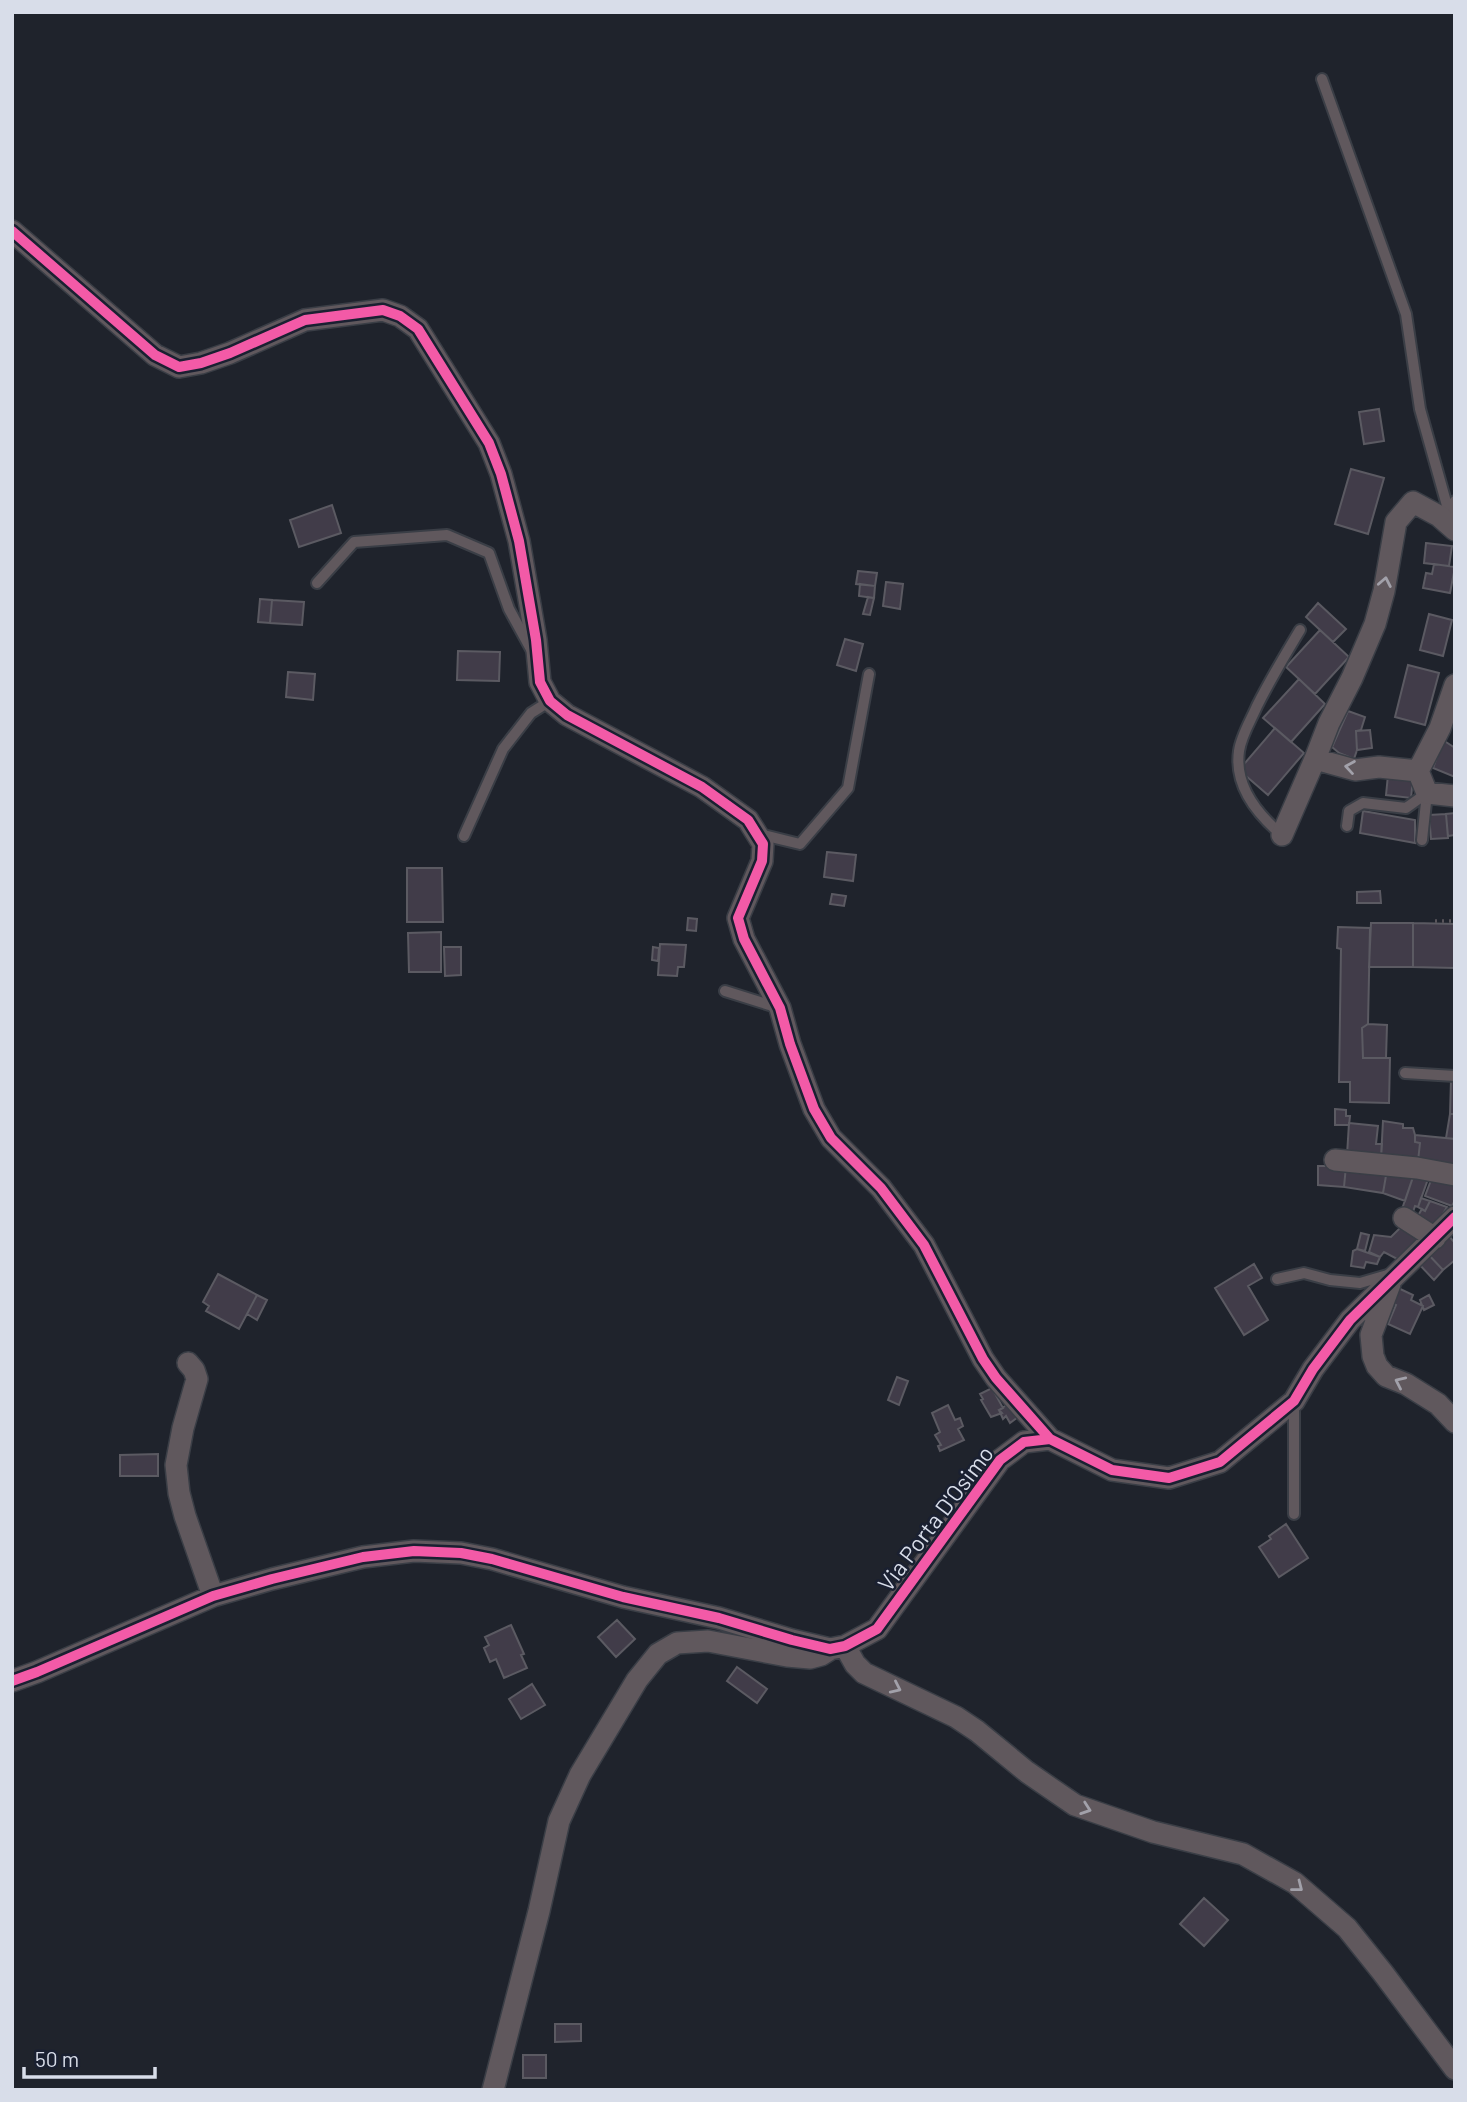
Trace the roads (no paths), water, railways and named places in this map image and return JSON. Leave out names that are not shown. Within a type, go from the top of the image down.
[{"type":"street","points":[[12,231],[155,355],[179,367],[230,354],[305,320],[383,310],[400,316],[418,329],[489,443],[501,474],[519,541],[540,682],[550,701],[567,715],[702,787],[747,820],[762,844],[762,861],[738,918],[744,939],[780,1009],[814,1109],[831,1138],[881,1188],[924,1245],[983,1359],[996,1378],[1050,1439],[1112,1470],[1169,1478],[1220,1462],[1294,1401],[1312,1369],[1350,1320],[1455,1217]]},
{"type":"street","points":[[1282,835],[1329,723],[1375,624],[1384,591],[1396,522],[1413,502],[1454,528]]},
{"type":"street","points":[[1455,685],[1440,728],[1418,771],[1427,793],[1455,796]]},
{"type":"street","points":[[1315,759],[1355,770],[1379,767],[1418,771]]},
{"type":"street","points":[[1335,1160],[1417,1168],[1455,1175]]},
{"type":"street","points":[[1404,1218],[1435,1238]]},
{"type":"street","points":[[1394,1275],[1371,1335],[1377,1366],[1386,1376],[1406,1384],[1438,1404],[1455,1422]]},
{"type":"street","points":[[188,1363],[197,1379],[176,1465],[179,1493],[213,1596]]},
{"type":"street","name":"Via Porta D'Osimo","points":[[494,2090],[559,1821],[580,1775],[637,1680],[659,1654],[677,1643],[708,1641],[810,1658],[877,1629],[1000,1460],[1024,1442],[1050,1439]]},
{"type":"street","points":[[12,1681],[213,1596],[363,1558],[414,1551],[461,1553],[492,1559],[623,1597],[838,1648],[864,1673],[956,1717],[1075,1805],[1153,1832],[1243,1854],[1296,1883],[1347,1928],[1455,2069]]},
{"type":"lane","points":[[1322,79],[1406,314],[1420,409],[1454,528]]},
{"type":"lane","points":[[1454,528],[1455,502]]},
{"type":"lane","points":[[317,583],[354,542],[447,535],[489,553],[509,610],[538,664]]},
{"type":"lane","points":[[1282,835],[1262,817],[1243,786],[1238,771],[1239,750],[1272,677],[1300,630]]},
{"type":"lane","points":[[756,834],[800,844],[848,788],[869,674]]},
{"type":"lane","points":[[464,836],[503,749],[531,713],[550,701]]},
{"type":"lane","points":[[1348,826],[1349,811],[1363,803],[1406,808],[1427,793]]},
{"type":"lane","points":[[1422,840],[1427,793]]},
{"type":"lane","points":[[725,991],[780,1009]]},
{"type":"lane","points":[[1405,1073],[1455,1076]]},
{"type":"lane","points":[[1277,1279],[1304,1273],[1330,1280],[1360,1283],[1394,1275]]},
{"type":"lane","points":[[1294,1401],[1294,1514]]}]
